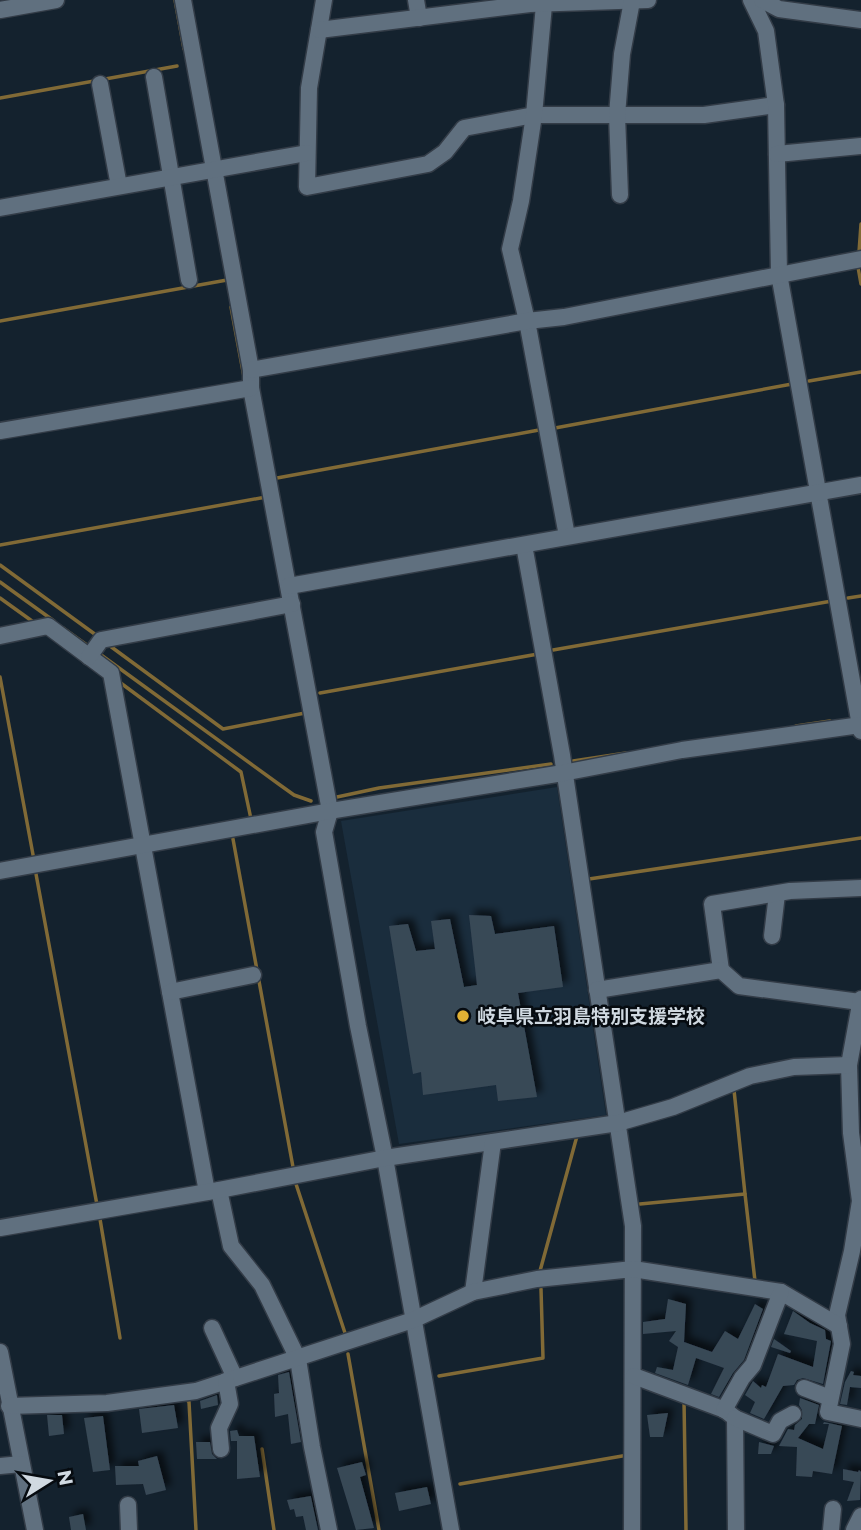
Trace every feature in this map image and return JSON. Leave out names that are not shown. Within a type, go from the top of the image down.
[{"type":"street","points":[[0,10],[56,0]]},
{"type":"street","points":[[183,0],[251,370],[251,388],[330,811],[324,832],[358,1026],[385,1158],[452,1530]]},
{"type":"street","points":[[324,0],[309,88],[307,187],[428,164],[445,152],[464,128],[534,115],[704,116],[776,105]]},
{"type":"street","points":[[416,0],[419,18]]},
{"type":"street","points":[[319,30],[419,18],[497,4],[544,5],[648,0]]},
{"type":"street","points":[[0,871],[682,750],[861,727],[779,274],[776,105],[765,31],[751,0]]},
{"type":"street","points":[[762,0],[779,9],[861,20]]},
{"type":"street","points":[[621,195],[617,115],[622,54],[632,1]]},
{"type":"street","points":[[544,5],[534,115],[521,201],[510,249],[527,321],[567,536]]},
{"type":"street","points":[[154,77],[189,280]]},
{"type":"street","points":[[100,85],[119,186]]},
{"type":"street","points":[[777,154],[861,146]]},
{"type":"street","points":[[0,208],[307,153]]},
{"type":"street","points":[[251,370],[527,321],[564,317],[861,259]]},
{"type":"street","points":[[0,431],[251,388]]},
{"type":"street","points":[[289,586],[861,485]]},
{"type":"street","points":[[524,545],[563,773],[633,1227],[632,1530]]},
{"type":"street","points":[[93,651],[102,640],[292,604]]},
{"type":"street","points":[[0,636],[48,626],[93,651],[111,673],[170,992],[213,1191],[231,1246],[262,1285],[298,1359],[329,1530]]},
{"type":"street","points":[[861,888],[790,891],[712,904],[721,970],[739,986],[860,1000],[849,1065],[851,1133],[860,1201],[837,1315],[842,1344],[828,1412],[861,1419]]},
{"type":"street","points":[[772,936],[777,894]]},
{"type":"street","points":[[597,990],[721,970]]},
{"type":"street","points":[[170,992],[253,975]]},
{"type":"street","points":[[0,1228],[385,1158],[618,1123],[673,1107],[750,1076],[794,1067],[849,1065]]},
{"type":"street","points":[[473,1292],[493,1142]]},
{"type":"street","points":[[9,1406],[107,1403],[195,1391],[413,1320],[473,1292],[537,1279],[633,1269],[781,1292],[839,1326]]},
{"type":"street","points":[[736,1530],[729,1414],[742,1378],[753,1365],[781,1292]]},
{"type":"street","points":[[212,1328],[231,1380],[230,1404],[219,1428],[222,1449]]},
{"type":"street","points":[[0,1352],[35,1530]]},
{"type":"street","points":[[634,1376],[773,1434],[780,1421],[793,1414]]},
{"type":"street","points":[[804,1388],[831,1398]]},
{"type":"street","points":[[0,1466],[21,1464]]},
{"type":"street","points":[[128,1505],[129,1530]]},
{"type":"street","points":[[831,1530],[834,1509]]},
{"type":"street","points":[[854,1530],[861,1516]]},
{"type":"shaded area","points":[[557,787],[606,1115],[399,1144],[341,821]]},
{"type":"building","name":"岐阜県立羽島特別支援学校","points":[[469,915],[491,916],[495,934],[554,926],[563,987],[518,993],[537,1097],[498,1101],[496,1085],[423,1095],[421,1072],[413,1074],[389,926],[408,924],[416,951],[435,949],[431,921],[450,919],[464,987],[477,985]]},
{"type":"building","points":[[668,1299],[686,1304],[684,1342],[712,1352],[725,1331],[738,1339],[755,1304],[763,1309],[744,1360],[719,1397],[711,1394],[724,1368],[696,1358],[688,1385],[655,1373],[657,1367],[673,1370],[678,1347],[669,1341],[676,1331],[643,1334],[643,1322],[665,1319]]},
{"type":"building","points":[[793,1311],[825,1330],[826,1339],[831,1341],[823,1384],[803,1378],[797,1380],[794,1385],[783,1386],[764,1419],[750,1413],[755,1402],[745,1395],[753,1381],[761,1388],[762,1385],[766,1387],[778,1354],[813,1367],[817,1341],[784,1334]]},
{"type":"building","points":[[774,1339],[791,1351],[790,1353],[771,1347]]},
{"type":"building","points":[[851,1371],[854,1372],[853,1375],[861,1376],[861,1388],[850,1387],[847,1405],[840,1404],[845,1382]]},
{"type":"building","points":[[289,1372],[301,1442],[291,1444],[288,1414],[275,1417],[274,1394],[279,1393],[278,1375]]},
{"type":"building","points":[[217,1395],[218,1405],[201,1409],[200,1401]]},
{"type":"building","points":[[800,1398],[819,1405],[815,1424],[809,1424],[798,1438],[823,1449],[829,1424],[823,1424],[824,1422],[842,1426],[832,1474],[813,1471],[812,1477],[796,1476],[797,1447],[779,1446],[788,1429],[794,1430],[795,1425],[802,1419]]},
{"type":"building","points":[[174,1405],[178,1428],[142,1433],[139,1409]]},
{"type":"building","points":[[668,1413],[663,1437],[650,1437],[647,1415]]},
{"type":"building","points":[[47,1415],[62,1415],[64,1434],[49,1436]]},
{"type":"building","points":[[103,1416],[110,1470],[93,1472],[84,1418]]},
{"type":"building","points":[[237,1430],[239,1436],[254,1436],[260,1477],[237,1479],[237,1441],[231,1441],[230,1431]]},
{"type":"building","points":[[196,1442],[210,1442],[212,1454],[217,1459],[197,1459]]},
{"type":"building","points":[[759,1442],[774,1446],[771,1454],[758,1454]]},
{"type":"building","points":[[157,1456],[166,1490],[146,1495],[143,1484],[116,1485],[115,1466],[139,1466],[138,1461]]},
{"type":"building","points":[[362,1462],[366,1475],[360,1477],[374,1528],[356,1530],[337,1468]]},
{"type":"building","points":[[843,1469],[861,1472],[860,1500],[847,1501],[854,1482],[843,1480]]},
{"type":"building","points":[[427,1487],[431,1504],[399,1511],[395,1493]]},
{"type":"building","points":[[311,1496],[318,1530],[306,1530],[303,1516],[296,1517],[287,1500]]},
{"type":"building","points":[[83,1514],[86,1530],[71,1530],[69,1517]]},
{"type":"waterway","points":[[175,0],[184,49]]},
{"type":"waterway","points":[[0,98],[177,66]]},
{"type":"waterway","points":[[859,252],[861,224]]},
{"type":"waterway","points":[[858,267],[861,284]]},
{"type":"waterway","points":[[0,321],[227,280]]},
{"type":"waterway","points":[[231,307],[244,377]]},
{"type":"waterway","points":[[809,381],[861,372]]},
{"type":"waterway","points":[[555,428],[792,384],[792,388]]},
{"type":"waterway","points":[[277,478],[539,430]]},
{"type":"waterway","points":[[0,545],[266,497]]},
{"type":"waterway","points":[[0,565],[96,635]]},
{"type":"waterway","points":[[0,582],[54,621]]},
{"type":"waterway","points":[[848,598],[861,596]]},
{"type":"waterway","points":[[0,598],[32,621]]},
{"type":"waterway","points":[[553,650],[832,601]]},
{"type":"waterway","points":[[63,628],[91,648]]},
{"type":"waterway","points":[[106,643],[223,729],[305,713]]},
{"type":"waterway","points":[[97,652],[294,795],[311,801]]},
{"type":"waterway","points":[[320,693],[538,654]]},
{"type":"waterway","points":[[0,677],[34,860]]},
{"type":"waterway","points":[[118,681],[241,772],[251,819]]},
{"type":"waterway","points":[[796,726],[830,721]]},
{"type":"waterway","points":[[573,761],[626,753]]},
{"type":"waterway","points":[[337,797],[379,788],[551,764]]},
{"type":"waterway","points":[[589,879],[861,838]]},
{"type":"waterway","points":[[233,839],[293,1167]]},
{"type":"waterway","points":[[36,874],[97,1205]]},
{"type":"waterway","points":[[640,1204],[745,1194],[734,1090]]},
{"type":"waterway","points":[[540,1271],[577,1136]]},
{"type":"waterway","points":[[296,1184],[345,1333]]},
{"type":"waterway","points":[[745,1194],[755,1281]]},
{"type":"waterway","points":[[100,1219],[120,1338]]},
{"type":"waterway","points":[[439,1376],[543,1358],[541,1289]]},
{"type":"waterway","points":[[348,1354],[379,1530]]},
{"type":"waterway","points":[[185,1398],[189,1402],[196,1530]]},
{"type":"waterway","points":[[684,1400],[686,1530]]},
{"type":"waterway","points":[[262,1449],[274,1530]]},
{"type":"waterway","points":[[460,1484],[628,1455]]},
{"type":"place","name":"岐阜県立羽島特別支援学校","points":[[463,1016]]}]
